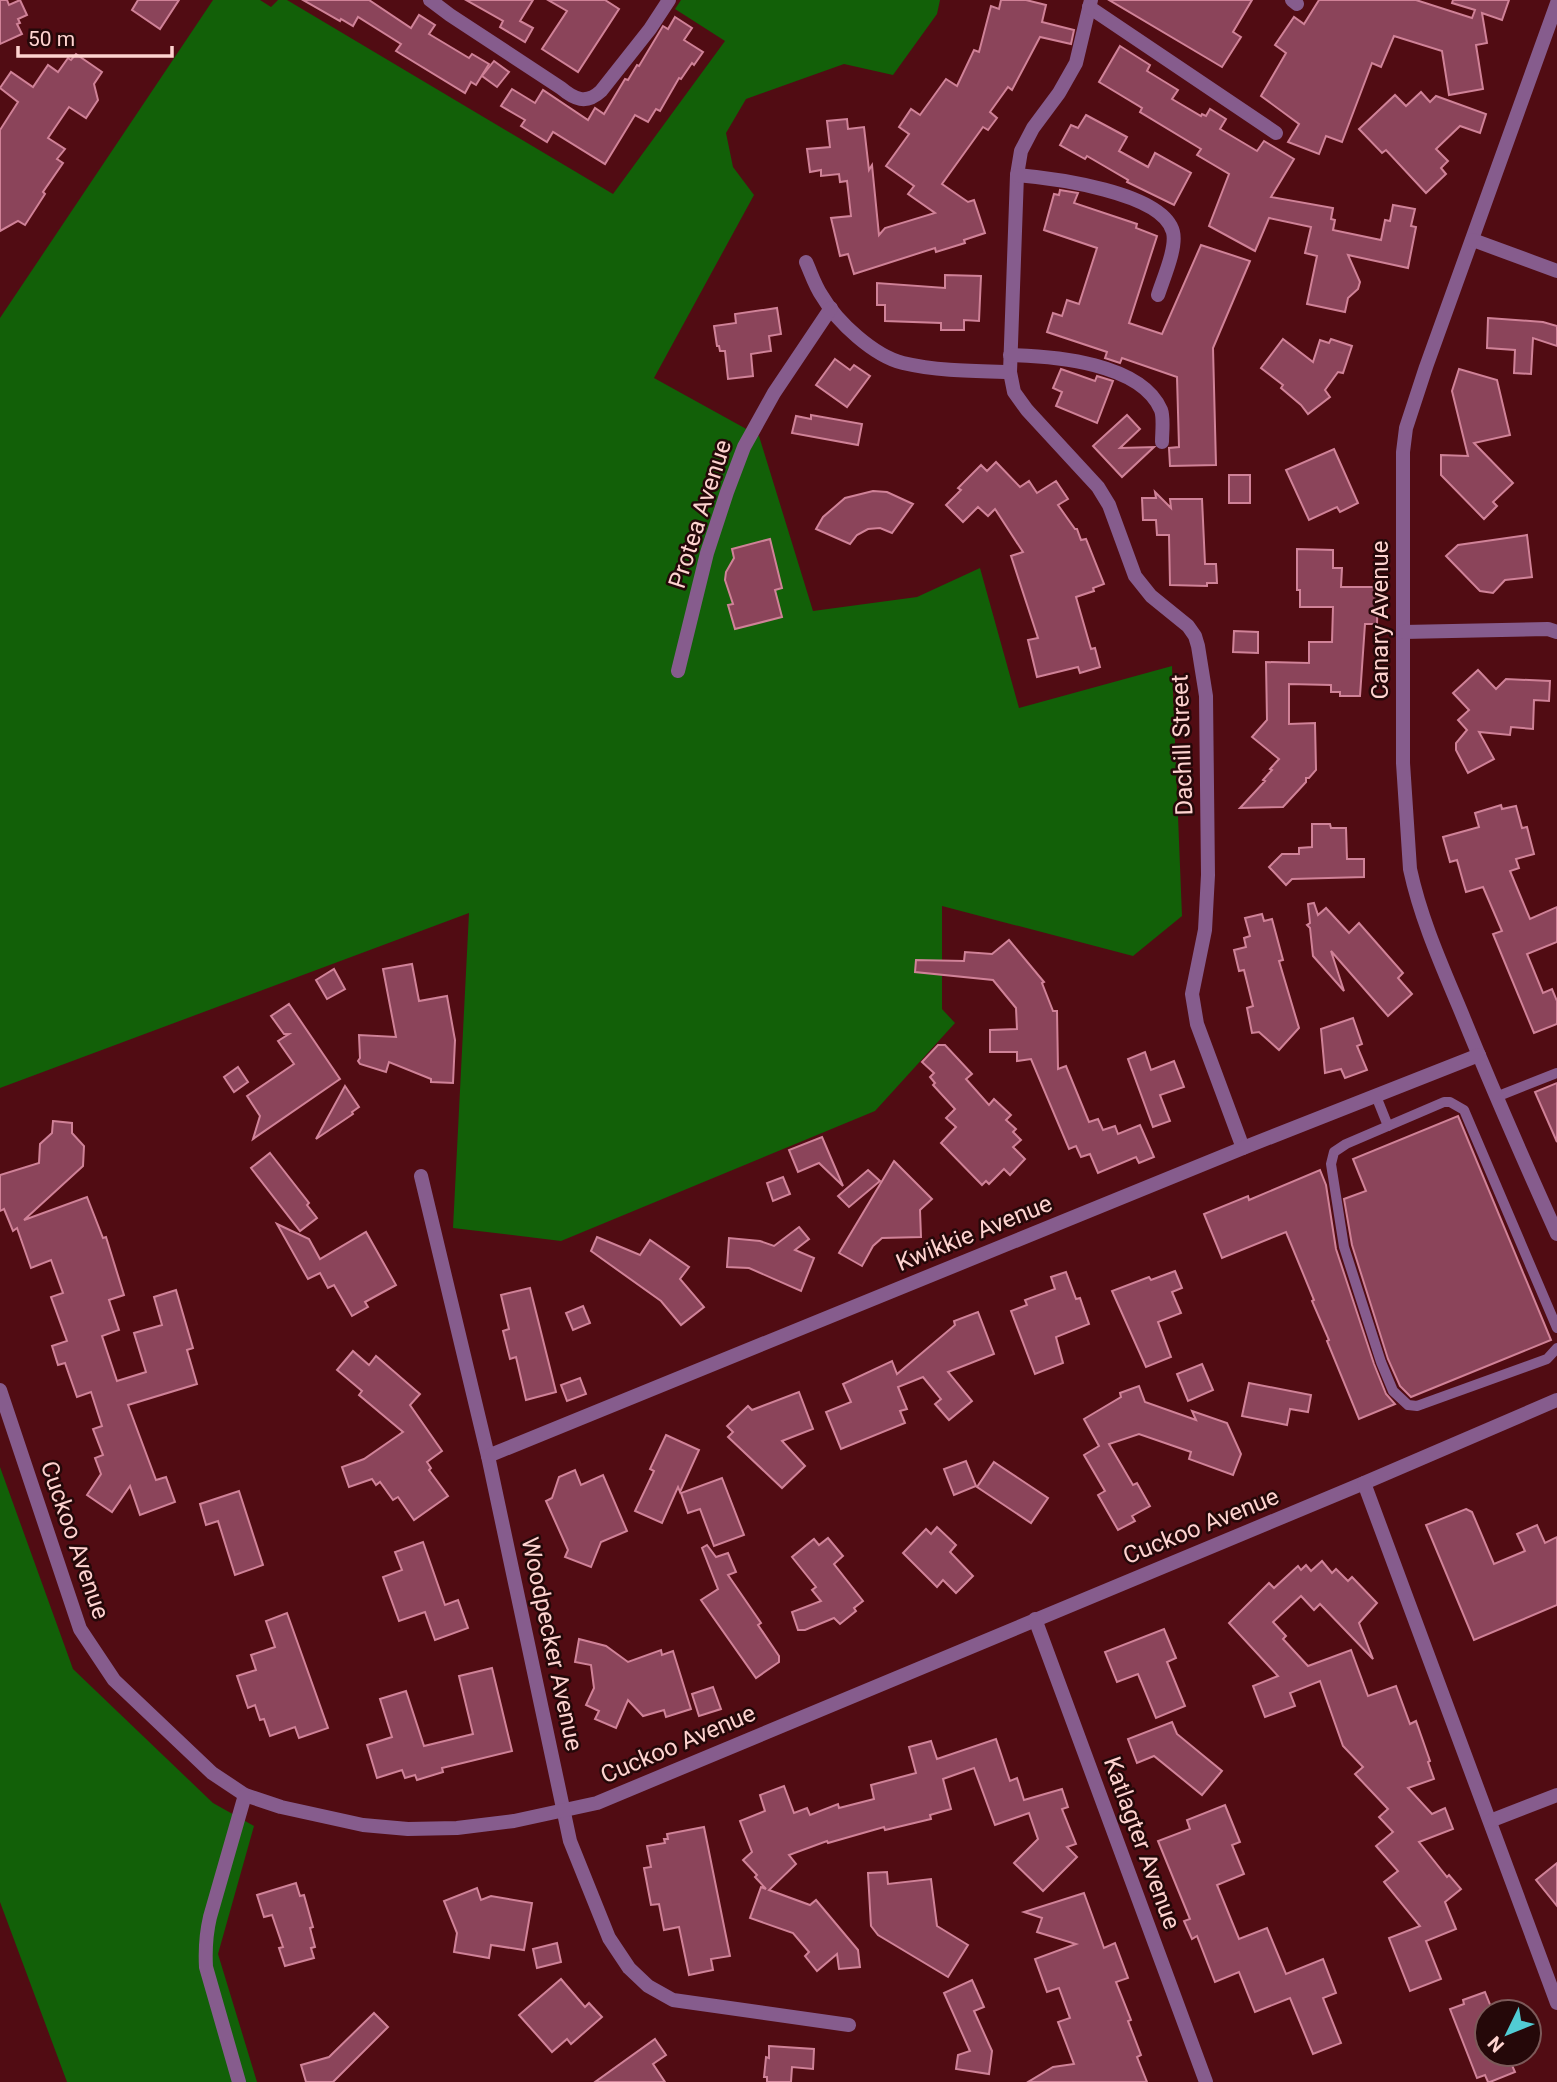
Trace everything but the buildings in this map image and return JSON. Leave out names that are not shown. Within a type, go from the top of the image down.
[{"type":"street","points":[[430,0],[574,99],[584,100],[594,98],[601,91],[650,29],[669,0]]},
{"type":"street","name":"Canary Avenue","points":[[1557,3],[1406,428],[1402,503],[1403,763],[1410,869],[1420,911],[1496,1097],[1557,1234]]},
{"type":"street","points":[[1090,4],[1276,133]]},
{"type":"street","name":"Dachill Street","points":[[1090,4],[1076,63],[1021,150],[1017,175],[1010,372],[1014,392],[1027,410],[1098,487],[1109,505],[1135,576],[1151,596],[1188,626],[1198,646],[1206,696],[1208,875],[1205,930],[1192,994],[1198,1024],[1244,1148]]},
{"type":"street","points":[[1017,175],[1115,192],[1141,201],[1160,215],[1173,231],[1173,246],[1158,295]]},
{"type":"street","points":[[1473,240],[1557,271]]},
{"type":"street","points":[[806,262],[821,295],[831,308],[879,353],[901,363],[922,367],[1010,372]]},
{"type":"street","name":"Protea Avenue","points":[[678,671],[708,553],[744,447],[774,393],[831,308]]},
{"type":"street","points":[[1010,355],[1080,363],[1132,379],[1149,391],[1162,411],[1162,442]]},
{"type":"street","points":[[1403,632],[1548,629],[1557,632]]},
{"type":"street","name":"Kwikkie Avenue","points":[[488,1457],[1244,1148],[1479,1055]]},
{"type":"street","name":"Woodpecker Avenue","points":[[421,1176],[488,1457],[570,1841],[609,1938],[629,1968],[648,1986],[673,2000],[849,2025]]},
{"type":"street","name":"Cuckoo Avenue","points":[[0,1390],[80,1629],[114,1680],[212,1773],[245,1795],[322,1818],[408,1829],[457,1828],[514,1821],[597,1803],[1557,1400]]},
{"type":"street","points":[[1364,1483],[1557,2003]]},
{"type":"street","name":"Katlagter Avenue","points":[[1035,1619],[1206,2082]]},
{"type":"street","points":[[239,2082],[206,1967],[206,1942],[210,1917],[245,1795]]},
{"type":"street","points":[[1490,1821],[1557,1795]]},
{"type":"lane","points":[[1496,1097],[1557,1073]]},
{"type":"lane","points":[[1376,1096],[1388,1126]]},
{"type":"lane","points":[[1557,1328],[1464,1110],[1450,1102],[1444,1102],[1340,1147],[1334,1153],[1331,1164],[1344,1247],[1393,1391],[1408,1405],[1417,1406],[1547,1359],[1557,1348]]},
{"type":"green space","points":[[213,0],[260,0],[271,7],[278,0],[287,0],[613,194],[725,41],[675,9],[681,0],[940,0],[937,14],[893,75],[844,64],[746,99],[726,133],[733,167],[754,195],[654,378],[759,436],[813,611],[917,597],[980,568],[1019,708],[1172,666],[1182,916],[1133,956],[942,906],[942,1009],[955,1023],[875,1111],[561,1241],[453,1228],[469,913],[0,1088],[0,318]]},
{"type":"green space","points":[[0,1467],[73,1669],[213,1803],[254,1826],[218,1954],[257,2082],[67,2082],[0,1902]]}]
